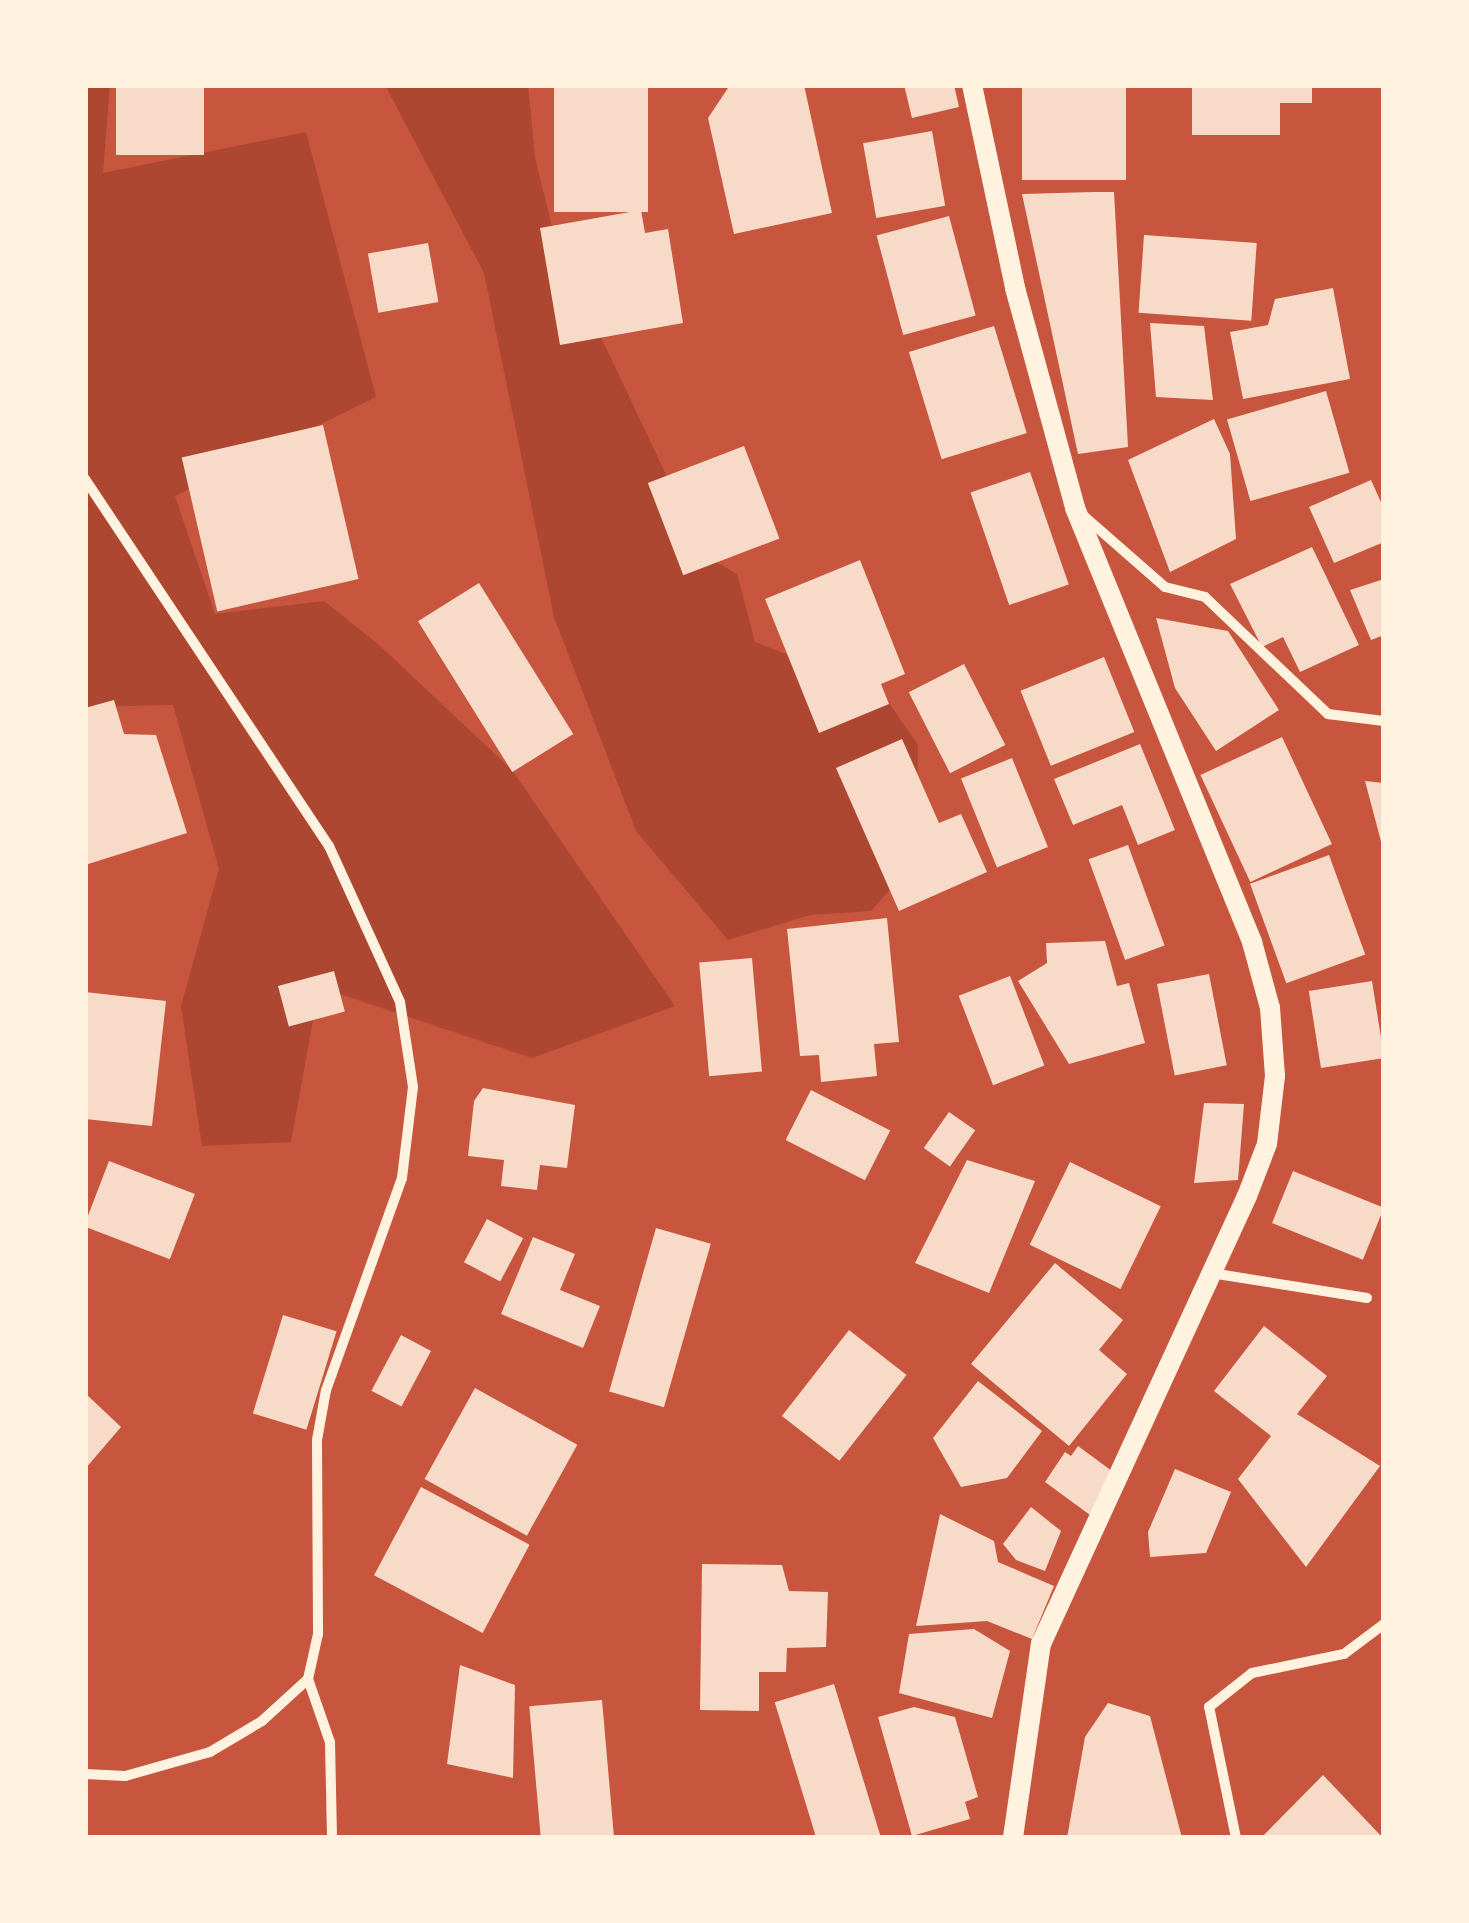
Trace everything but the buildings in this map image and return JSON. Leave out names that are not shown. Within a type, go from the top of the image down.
[{"type":"main road","points":[[972,85],[1015,288],[1076,508],[1252,942],[1270,1008],[1275,1076],[1267,1144],[1041,1643],[1013,1838]]},
{"type":"street","points":[[85,479],[328,846],[400,1002],[414,1087],[402,1178],[326,1390],[317,1440],[318,1634],[308,1679],[330,1742],[332,1838]]},
{"type":"street","points":[[1076,508],[1165,587],[1205,596],[1328,714],[1384,721]]},
{"type":"street","points":[[1211,1273],[1367,1298]]},
{"type":"street","points":[[1236,1838],[1209,1707],[1252,1673],[1344,1654],[1384,1624]]},
{"type":"street","points":[[85,1774],[125,1776],[210,1752],[262,1720],[308,1679]]},
{"type":"shaded area","points":[[85,85],[110,85],[103,173],[306,132],[376,397],[175,496],[215,614],[324,601],[378,644],[512,770],[675,1006],[532,1058],[319,987],[291,1142],[202,1146],[181,1006],[219,869],[173,705],[85,707]]},
{"type":"shaded area","points":[[385,85],[528,85],[535,158],[556,242],[704,555],[737,574],[755,642],[836,673],[871,677],[918,745],[915,862],[871,911],[810,915],[728,940],[636,831],[554,617],[484,273]]}]
